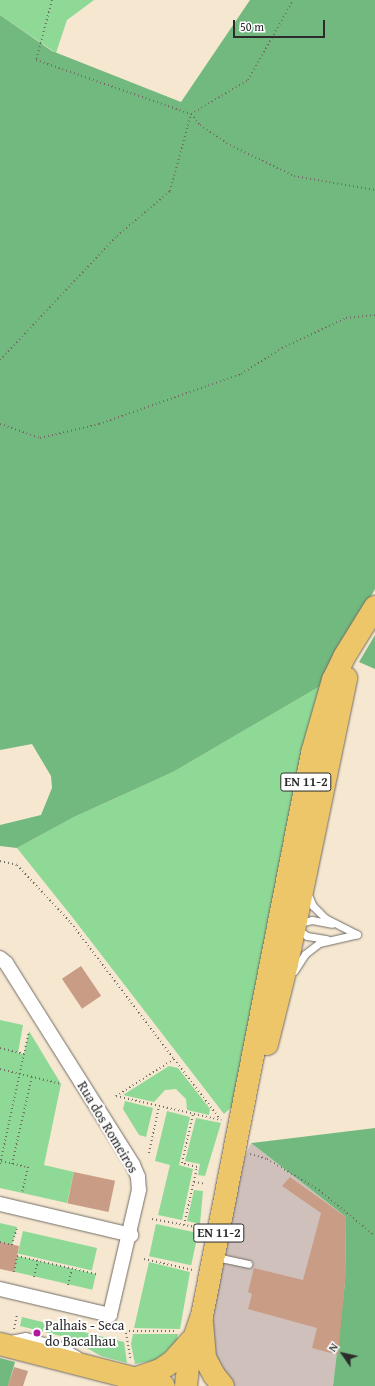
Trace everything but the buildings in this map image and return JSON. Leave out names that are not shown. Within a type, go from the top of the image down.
[{"type":"main road","name":"EN 11-2","points":[[240,1126],[272,1026],[295,926],[296,874],[322,711],[344,657],[375,607]]},
{"type":"main road","name":"EN 11-2","points":[[192,1338],[202,1316],[240,1126],[273,945],[296,874]]},
{"type":"main road","points":[[5,1338],[104,1371],[133,1373],[164,1386]]},
{"type":"main road","points":[[133,1373],[172,1362],[192,1338]]},
{"type":"main road","points":[[187,1386],[186,1368],[192,1338]]},
{"type":"main road","points":[[192,1338],[223,1386]]},
{"type":"street","name":"Rua dos Romeiros","points":[[0,958],[6,963],[133,1165],[138,1177],[139,1190],[131,1235],[110,1315],[0,1289]]},
{"type":"street","points":[[0,1204],[131,1235]]},
{"type":"lane","points":[[295,926],[307,936],[327,939],[357,934],[318,913],[296,874]]},
{"type":"lane","points":[[273,945],[281,934],[306,920],[338,925]]},
{"type":"lane","points":[[272,1026],[301,959],[312,948],[327,939]]},
{"type":"lane","points":[[214,1256],[248,1264]]},
{"type":"path","points":[[52,0],[36,60],[191,114],[200,125],[230,145],[294,176],[375,190]]},
{"type":"path","points":[[0,360],[117,236],[170,191],[191,114],[248,80],[293,0]]},
{"type":"path","points":[[0,424],[40,438],[99,424],[241,374],[282,348],[346,318],[375,315]]},
{"type":"path","points":[[0,861],[17,866],[71,923],[221,1120],[116,1096],[174,1059]]},
{"type":"path","points":[[22,1193],[28,1167],[0,1162],[29,1031]]},
{"type":"path","points":[[0,1048],[24,1054]]},
{"type":"path","points":[[0,1069],[61,1084]]},
{"type":"path","points":[[12,1164],[32,1076]]},
{"type":"path","points":[[149,1153],[159,1106]]},
{"type":"path","points":[[184,1225],[197,1168],[182,1164],[193,1114]]},
{"type":"path","points":[[235,1150],[267,1159],[319,1190],[375,1236]]},
{"type":"path","points":[[194,1182],[206,1184]]},
{"type":"path","points":[[152,1219],[201,1228]]},
{"type":"path","points":[[0,1242],[12,1245],[17,1227]]},
{"type":"path","points":[[14,1272],[17,1256],[96,1274]]},
{"type":"path","points":[[144,1259],[193,1270]]},
{"type":"path","points":[[34,1277],[38,1261]]},
{"type":"path","points":[[68,1285],[72,1269]]},
{"type":"path","points":[[5,1338],[18,1315]]},
{"type":"path","points":[[129,1331],[192,1338]]},
{"type":"path","points":[[126,1334],[133,1373]]},
{"type":"shaded area","points":[[251,1143],[346,1217],[345,1282],[333,1386],[232,1386],[228,1384],[209,1339],[241,1166]]},
{"type":"green space","points":[[0,0],[94,0],[67,20],[56,53],[0,15]]},
{"type":"green space","points":[[250,0],[375,0],[375,589],[322,685],[173,772],[74,817],[17,848],[0,846],[0,825],[41,815],[52,788],[51,776],[32,744],[0,750],[0,15],[52,51],[181,102]]},
{"type":"green space","points":[[375,635],[375,669],[359,662]]},
{"type":"green space","points":[[322,685],[234,1105],[224,1114],[73,918],[17,848],[74,817],[173,772]]},
{"type":"green space","points":[[0,1020],[23,1025],[18,1053],[24,1054],[29,1031],[61,1084],[44,1165],[74,1172],[67,1203],[0,1188]]},
{"type":"green space","points":[[169,1066],[178,1068],[210,1109],[209,1115],[187,1110],[186,1099],[176,1089],[165,1090],[154,1102],[123,1095]]},
{"type":"green space","points":[[125,1101],[153,1108],[146,1137],[139,1135],[123,1109]]},
{"type":"green space","points":[[167,1111],[190,1117],[179,1165],[193,1169],[182,1220],[158,1215],[170,1165],[155,1161]]},
{"type":"green space","points":[[196,1118],[221,1123],[205,1176],[198,1175],[200,1164],[185,1161]]},
{"type":"green space","points":[[375,1128],[375,1386],[333,1386],[345,1282],[346,1217],[251,1143]]},
{"type":"green space","points":[[194,1190],[203,1191],[200,1224],[187,1221]]},
{"type":"green space","points":[[0,1223],[17,1227],[12,1245],[0,1242]]},
{"type":"green space","points":[[156,1224],[198,1233],[191,1265],[149,1256]]},
{"type":"green space","points":[[23,1231],[97,1248],[92,1271],[18,1253]]},
{"type":"green space","points":[[17,1256],[96,1274],[92,1290],[13,1272]]},
{"type":"green space","points":[[149,1262],[190,1272],[180,1329],[134,1328]]},
{"type":"green space","points":[[22,1317],[124,1342],[127,1363],[101,1356],[69,1338],[20,1326]]},
{"type":"green space","points":[[133,1334],[178,1334],[177,1341],[157,1360],[135,1364],[131,1344]]},
{"type":"green space","points":[[0,1358],[15,1362],[8,1386],[0,1386]]},
{"type":"place","name":"Palhais - Seca do Bacalhau","points":[[37,1333]]}]
